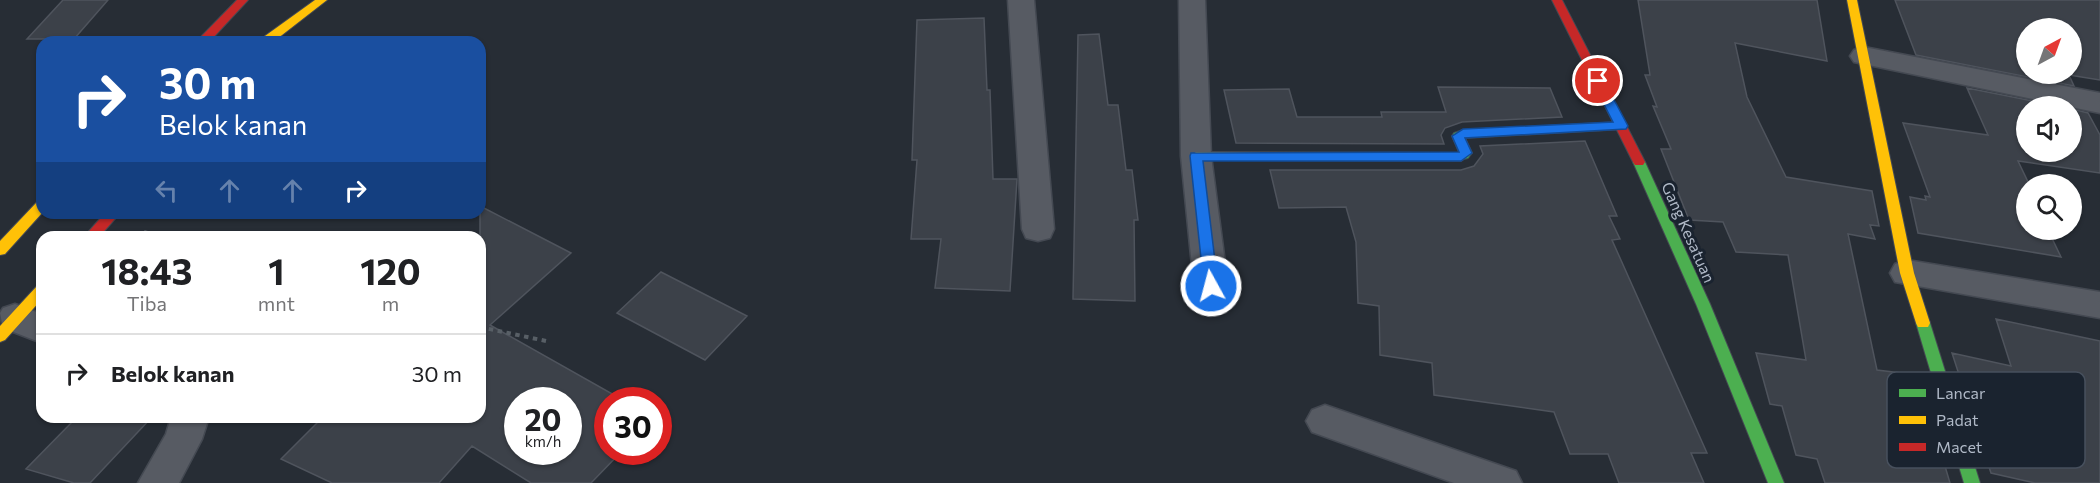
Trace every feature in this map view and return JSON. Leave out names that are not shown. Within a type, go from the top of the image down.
[{"type":"main road","points":[[208,36],[243,0]]},
{"type":"main road","points":[[272,36],[303,0]]},
{"type":"main road","points":[[273,36],[322,0]]},
{"type":"main road","name":"Gang Kesatuan","points":[[1557,0],[1621,126],[1703,304],[1776,483]]},
{"type":"main road","points":[[1852,0],[1907,273],[1938,372]]},
{"type":"main road","points":[[204,36],[207,17]]},
{"type":"main road","points":[[1196,156],[1461,157],[1466,153],[1458,136],[1463,134],[1621,126]]},
{"type":"main road","points":[[0,250],[36,211]]},
{"type":"main road","points":[[97,231],[108,219]]},
{"type":"main road","points":[[19,328],[36,300]]},
{"type":"main road","points":[[1967,468],[1972,483]]},
{"type":"street","points":[[1021,0],[1038,229]]},
{"type":"street","points":[[1192,0],[1196,156],[1211,286]]},
{"type":"street","points":[[1864,56],[2100,103]]},
{"type":"street","points":[[1907,273],[2100,305]]},
{"type":"street","points":[[1325,421],[1502,483]]},
{"type":"street","points":[[158,483],[183,439],[188,423]]},
{"type":"path","points":[[486,328],[546,341]]},
{"type":"building","points":[[63,0],[108,0],[77,36],[36,36],[36,39],[27,39]]},
{"type":"building","points":[[1638,0],[1817,0],[1827,61],[1735,43],[1747,97],[1786,177],[1872,191],[1879,226],[1870,225],[1875,239],[1848,234],[1877,370],[1893,372],[1887,372],[1887,468],[1946,468],[1950,483],[1825,483],[1817,459],[1796,455],[1782,406],[1770,404],[1756,353],[1806,360],[1788,255],[1736,252],[1723,222],[1689,220],[1661,149],[1671,149],[1653,106],[1657,107],[1645,75],[1650,75]]},
{"type":"building","points":[[1895,0],[2100,0],[2100,80],[2082,77],[2082,18],[2016,18],[2016,75],[1916,55]]},
{"type":"building","points":[[984,18],[987,90],[990,90],[993,179],[1017,179],[1010,291],[935,288],[941,239],[911,239],[917,160],[912,160],[917,20]]},
{"type":"building","points":[[1099,34],[1108,105],[1118,105],[1126,170],[1132,170],[1138,220],[1134,220],[1135,301],[1073,299],[1078,35]]},
{"type":"building","points":[[1438,87],[1550,88],[1562,117],[1462,122],[1445,128],[1441,135],[1444,144],[1236,143],[1224,90],[1289,89],[1297,117],[1382,117],[1381,112],[1446,112]]},
{"type":"building","points":[[1967,88],[2016,98],[2016,162],[2018,162],[2024,174],[2016,174],[2016,240],[2053,240],[2061,257],[1918,233],[1910,197],[1926,200],[1925,196],[1930,197],[1903,123],[1988,135]]},
{"type":"building","points":[[2082,112],[2088,113],[2100,135],[2100,173],[2025,162],[2082,162]]},
{"type":"building","points":[[1585,141],[1617,216],[1609,216],[1620,239],[1612,240],[1707,453],[1691,453],[1704,483],[1619,483],[1608,454],[1570,454],[1554,412],[1434,395],[1432,363],[1380,355],[1379,306],[1358,303],[1356,242],[1346,207],[1279,208],[1270,170],[1461,170],[1474,166],[1483,154],[1480,146]]},
{"type":"building","points":[[486,209],[571,253],[490,325],[600,387],[594,387],[594,465],[608,465],[591,483],[531,483],[472,446],[439,483],[332,483],[281,459],[317,423],[486,423],[486,231],[480,231],[480,219],[486,219]]},
{"type":"building","points":[[661,272],[747,316],[705,360],[617,313]]},
{"type":"building","points":[[1996,319],[2100,341],[2100,483],[2035,483],[1991,473],[1989,468],[2085,468],[2085,372],[1958,372],[1952,353],[2011,366]]},
{"type":"building","points":[[71,423],[146,423],[90,483],[74,483],[26,469]]},
{"type":"traffic: fast","points":[[1464,155],[1466,153],[1458,136],[1463,134],[1621,126]]},
{"type":"traffic: fast","points":[[1639,162],[1703,304],[1776,483]]},
{"type":"traffic: fast","points":[[1923,323],[1938,372]]},
{"type":"traffic: fast","points":[[1967,468],[1972,483]]},
{"type":"traffic: slow","points":[[273,36],[322,0]]},
{"type":"traffic: slow","points":[[1852,0],[1907,273],[1923,323]]},
{"type":"traffic: slow","points":[[1196,156],[1461,157],[1464,155]]},
{"type":"traffic: slow","points":[[0,250],[36,211]]},
{"type":"traffic: slow","points":[[0,336],[36,297]]},
{"type":"traffic: jam","points":[[208,36],[243,0]]},
{"type":"traffic: jam","points":[[1557,0],[1639,162]]},
{"type":"traffic: jam","points":[[96,231],[108,219]]},
{"type":"route","points":[[1211,286],[1196,156],[1461,157],[1466,153],[1458,136],[1463,134],[1621,126],[1598,81]]}]
